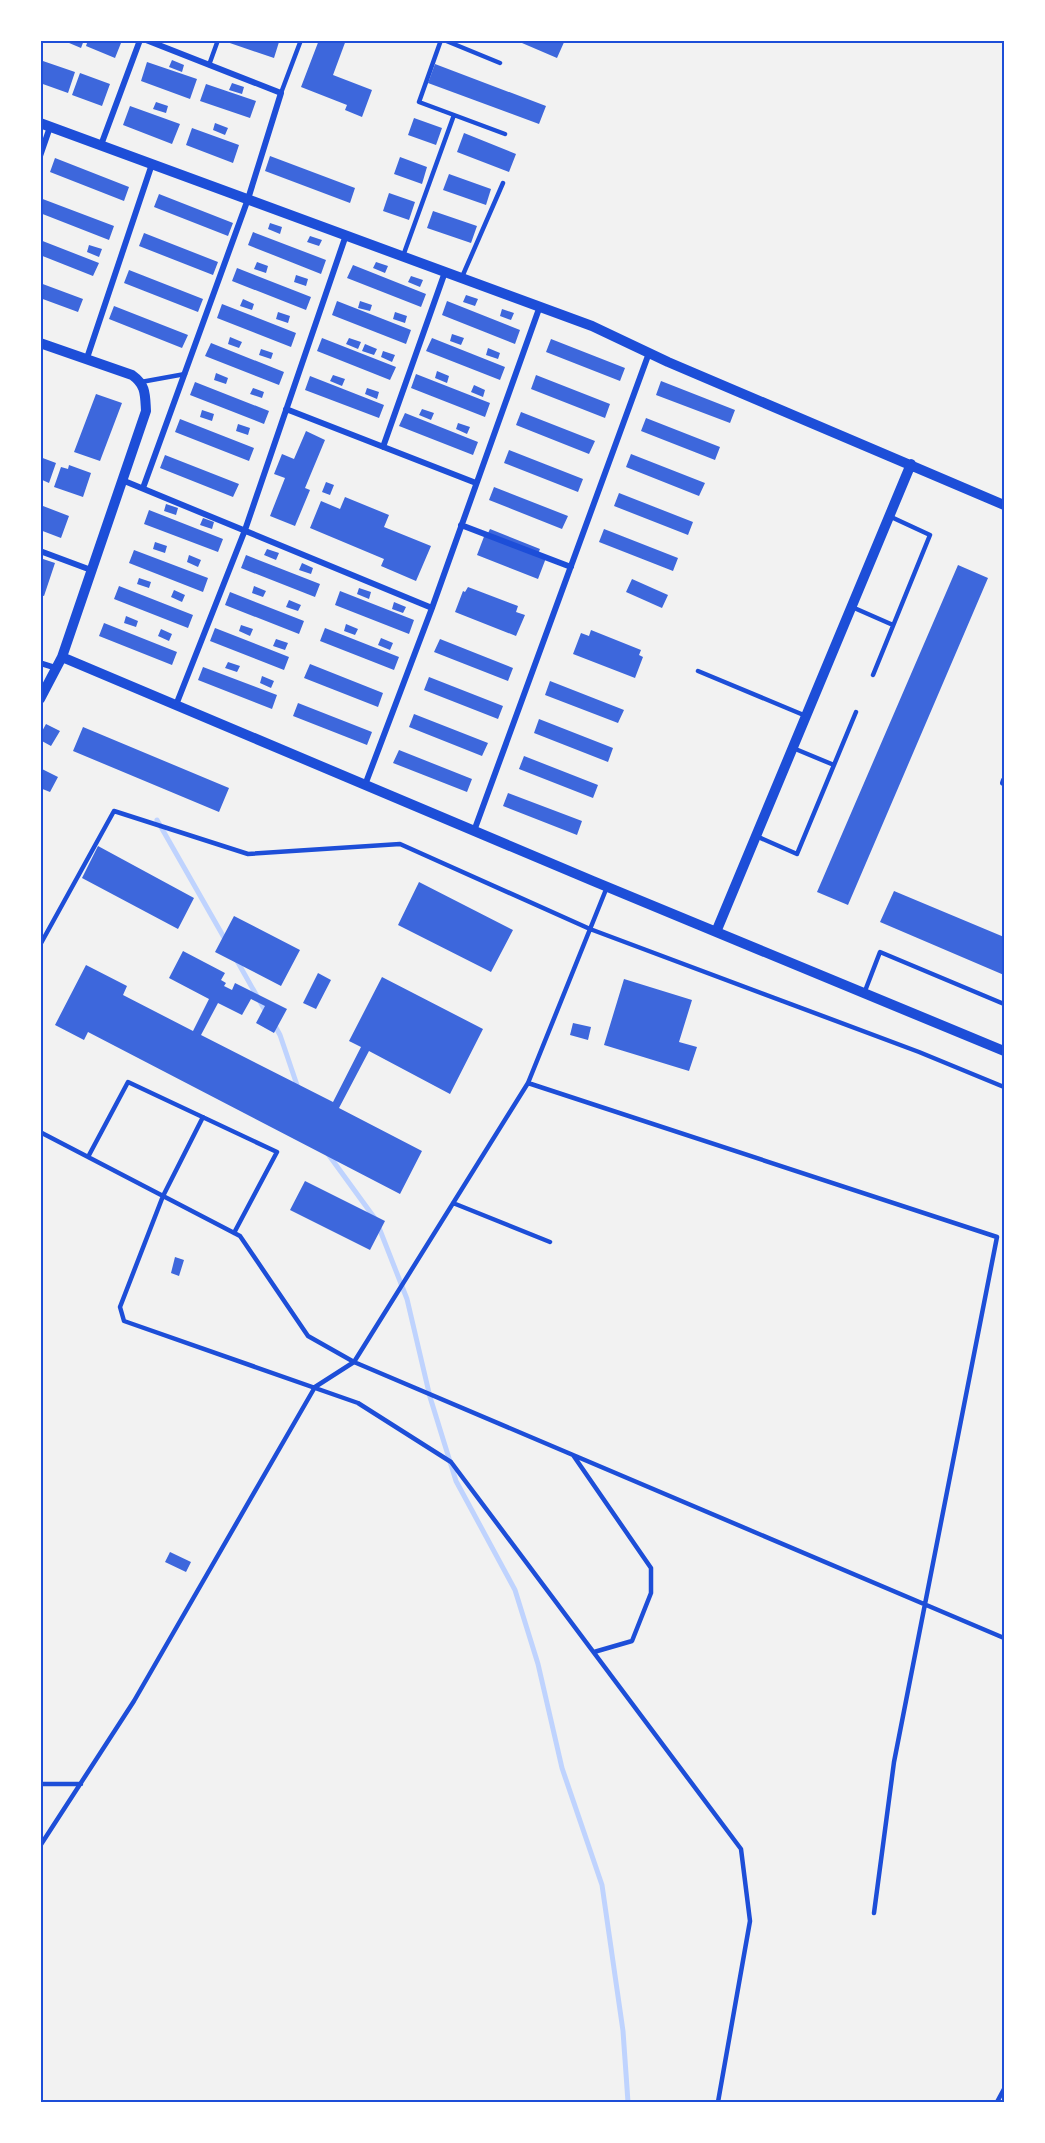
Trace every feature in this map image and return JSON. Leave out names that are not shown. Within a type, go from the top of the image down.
[{"type":"street","points":[[101,145],[140,40]]},
{"type":"street","points":[[143,488],[248,199],[280,93],[146,40]]},
{"type":"street","points":[[40,156],[45,125],[592,326],[649,353],[1005,505]]},
{"type":"street","points":[[87,358],[152,164]]},
{"type":"street","points":[[176,706],[245,530],[346,235]]},
{"type":"street","points":[[383,447],[446,271]]},
{"type":"street","points":[[365,785],[432,608],[540,306]]},
{"type":"street","points":[[40,343],[132,375],[141,382],[146,411],[62,657],[40,699]]},
{"type":"street","points":[[474,831],[649,353]]},
{"type":"street","points":[[286,409],[476,483]]},
{"type":"street","points":[[716,932],[911,464]]},
{"type":"street","points":[[122,480],[432,608]]},
{"type":"street","points":[[462,525],[571,567]]},
{"type":"street","points":[[40,551],[91,570]]},
{"type":"street","points":[[62,657],[864,994],[1004,1049]]},
{"type":"street","points":[[40,663],[56,668]]},
{"type":"lane","points":[[209,65],[218,40]]},
{"type":"lane","points":[[280,93],[302,40]]},
{"type":"lane","points":[[500,63],[442,40],[419,102],[505,134]]},
{"type":"lane","points":[[403,256],[454,115]]},
{"type":"lane","points":[[462,277],[503,183]]},
{"type":"lane","points":[[141,382],[185,374]]},
{"type":"lane","points":[[873,675],[930,535],[890,516]]},
{"type":"lane","points":[[852,607],[893,626]]},
{"type":"lane","points":[[698,671],[806,716]]},
{"type":"lane","points":[[756,836],[797,854],[856,712]]},
{"type":"lane","points":[[793,748],[834,765]]},
{"type":"lane","points":[[40,945],[114,811],[248,854],[400,844],[590,929],[919,1052],[1005,1087]]},
{"type":"lane","points":[[40,1846],[134,1701],[315,1387],[354,1362],[528,1083],[607,887]]},
{"type":"lane","points":[[864,994],[880,952],[1005,1005]]},
{"type":"lane","points":[[88,1157],[128,1082],[277,1152],[234,1233]]},
{"type":"lane","points":[[528,1083],[997,1237],[1005,1236]]},
{"type":"lane","points":[[202,1117],[164,1196],[120,1307],[124,1321],[358,1402],[451,1462],[741,1849],[750,1921],[718,2103]]},
{"type":"lane","points":[[40,1132],[240,1236],[308,1336],[354,1362],[1005,1638]]},
{"type":"lane","points":[[453,1203],[550,1242]]},
{"type":"lane","points":[[874,1913],[894,1762],[997,1237]]},
{"type":"lane","points":[[573,1455],[651,1568],[651,1593],[632,1641],[594,1652]]},
{"type":"lane","points":[[40,1784],[81,1784]]},
{"type":"lane","points":[[997,2103],[1005,2089]]},
{"type":"building","points":[[62,40],[84,40],[81,48]]},
{"type":"building","points":[[88,40],[116,40],[121,43],[115,58],[86,46]]},
{"type":"building","points":[[274,40],[279,42],[274,58],[224,41]]},
{"type":"building","points":[[319,40],[346,40],[333,75],[372,90],[362,117],[345,110],[347,105],[301,87]]},
{"type":"building","points":[[515,40],[565,40],[557,58]]},
{"type":"building","points":[[40,60],[75,72],[68,93],[40,83]]},
{"type":"building","points":[[172,60],[184,65],[182,72],[169,67]]},
{"type":"building","points":[[147,62],[197,79],[190,99],[141,81]]},
{"type":"building","points":[[435,64],[546,106],[539,124],[428,83]]},
{"type":"building","points":[[80,73],[110,84],[102,106],[72,95]]},
{"type":"building","points":[[232,83],[244,87],[242,94],[229,90]]},
{"type":"building","points":[[206,84],[256,101],[250,118],[200,101]]},
{"type":"building","points":[[156,102],[168,106],[166,113],[153,109]]},
{"type":"building","points":[[130,106],[180,124],[172,144],[123,125]]},
{"type":"building","points":[[414,118],[442,128],[436,145],[408,135]]},
{"type":"building","points":[[215,123],[228,128],[225,135],[213,130]]},
{"type":"building","points":[[192,128],[239,145],[233,163],[186,145]]},
{"type":"building","points":[[464,133],[516,154],[509,172],[457,152]]},
{"type":"building","points":[[270,156],[355,188],[350,203],[265,171]]},
{"type":"building","points":[[400,157],[427,167],[422,184],[394,174]]},
{"type":"building","points":[[55,158],[129,187],[124,201],[50,172]]},
{"type":"building","points":[[449,174],[491,189],[486,205],[443,190]]},
{"type":"building","points":[[389,193],[415,202],[409,220],[383,211]]},
{"type":"building","points":[[159,194],[233,223],[228,236],[154,207]]},
{"type":"building","points":[[40,198],[114,226],[109,240],[40,213]]},
{"type":"building","points":[[433,211],[477,226],[471,243],[427,228]]},
{"type":"building","points":[[270,223],[282,227],[280,234],[268,229]]},
{"type":"building","points":[[253,232],[326,260],[321,274],[248,245]]},
{"type":"building","points":[[144,233],[218,262],[213,275],[139,246]]},
{"type":"building","points":[[310,236],[322,240],[319,246],[307,242]]},
{"type":"building","points":[[40,240],[99,263],[93,276],[40,255]]},
{"type":"building","points":[[89,245],[102,249],[99,257],[87,252]]},
{"type":"building","points":[[257,262],[268,266],[266,273],[254,269]]},
{"type":"building","points":[[376,262],[388,266],[385,273],[373,268]]},
{"type":"building","points":[[353,265],[426,294],[421,307],[347,278]]},
{"type":"building","points":[[237,268],[311,297],[306,310],[232,281]]},
{"type":"building","points":[[129,270],[203,299],[198,312],[124,283]]},
{"type":"building","points":[[296,275],[308,279],[306,286],[294,282]]},
{"type":"building","points":[[411,276],[423,280],[420,287],[408,282]]},
{"type":"building","points":[[40,283],[83,299],[78,312],[40,298]]},
{"type":"building","points":[[466,295],[478,299],[475,306],[463,302]]},
{"type":"building","points":[[243,299],[254,304],[252,310],[240,306]]},
{"type":"building","points":[[337,301],[411,330],[406,344],[332,315]]},
{"type":"building","points":[[360,301],[372,305],[370,311],[358,308]]},
{"type":"building","points":[[447,301],[520,330],[515,344],[442,315]]},
{"type":"building","points":[[222,304],[296,333],[291,347],[217,318]]},
{"type":"building","points":[[114,306],[188,335],[182,348],[109,319]]},
{"type":"building","points":[[502,309],[514,313],[511,320],[500,316]]},
{"type":"building","points":[[278,312],[290,316],[288,323],[276,319]]},
{"type":"building","points":[[395,312],[407,316],[405,323],[393,319]]},
{"type":"building","points":[[452,334],[464,338],[461,345],[450,341]]},
{"type":"building","points":[[230,337],[242,342],[239,348],[228,344]]},
{"type":"building","points":[[322,338],[396,367],[390,380],[317,351]]},
{"type":"building","points":[[349,338],[361,342],[358,349],[346,344]]},
{"type":"building","points":[[432,338],[505,367],[500,380],[426,351]]},
{"type":"building","points":[[551,339],[625,368],[620,381],[546,352]]},
{"type":"building","points":[[211,343],[284,372],[279,385],[205,356]]},
{"type":"building","points":[[365,344],[377,349],[374,355],[362,351]]},
{"type":"building","points":[[488,348],[500,353],[498,359],[486,355]]},
{"type":"building","points":[[261,349],[273,353],[271,359],[259,355]]},
{"type":"building","points":[[383,351],[395,355],[392,362],[381,357]]},
{"type":"building","points":[[437,371],[449,376],[447,383],[435,378]]},
{"type":"building","points":[[216,373],[228,378],[226,384],[214,380]]},
{"type":"building","points":[[416,374],[490,403],[485,417],[411,388]]},
{"type":"building","points":[[333,375],[345,379],[342,386],[330,381]]},
{"type":"building","points":[[536,375],[610,404],[605,418],[531,389]]},
{"type":"building","points":[[310,376],[384,405],[379,418],[305,390]]},
{"type":"building","points":[[661,381],[735,410],[730,423],[656,395]]},
{"type":"building","points":[[195,382],[269,411],[264,424],[190,395]]},
{"type":"building","points":[[474,385],[485,390],[483,397],[471,392]]},
{"type":"building","points":[[253,388],[264,392],[262,398],[250,394]]},
{"type":"building","points":[[367,388],[379,392],[377,399],[365,394]]},
{"type":"building","points":[[96,394],[122,403],[100,461],[74,452]]},
{"type":"building","points":[[422,409],[434,413],[431,420],[419,415]]},
{"type":"building","points":[[202,410],[214,414],[212,421],[200,417]]},
{"type":"building","points":[[521,412],[595,441],[589,454],[516,425]]},
{"type":"building","points":[[405,413],[478,442],[473,455],[399,426]]},
{"type":"building","points":[[646,418],[720,447],[715,460],[641,431]]},
{"type":"building","points":[[180,419],[254,448],[249,461],[175,432]]},
{"type":"building","points":[[458,423],[470,427],[467,434],[456,429]]},
{"type":"building","points":[[238,424],[250,428],[248,435],[236,431]]},
{"type":"building","points":[[306,431],[325,440],[305,488],[310,490],[295,526],[270,516],[285,478],[274,474],[282,454],[294,459]]},
{"type":"building","points":[[509,450],[583,479],[578,492],[504,463]]},
{"type":"building","points":[[631,454],[705,483],[699,496],[626,467]]},
{"type":"building","points":[[165,455],[239,484],[233,497],[160,468]]},
{"type":"building","points":[[40,457],[56,463],[49,483],[40,479]]},
{"type":"building","points":[[69,465],[91,473],[83,497],[54,487],[61,467],[68,469]]},
{"type":"building","points":[[326,482],[334,485],[330,495],[322,492]]},
{"type":"building","points":[[494,487],[568,516],[562,529],[489,500]]},
{"type":"building","points":[[619,493],[693,522],[688,535],[614,506]]},
{"type":"building","points":[[345,497],[389,515],[384,527],[431,546],[416,581],[381,566],[384,559],[310,528],[321,501],[340,509]]},
{"type":"building","points":[[166,504],[178,508],[176,515],[164,511]]},
{"type":"building","points":[[43,506],[69,516],[61,538],[40,530],[40,513]]},
{"type":"building","points":[[149,510],[223,539],[218,552],[144,524]]},
{"type":"building","points":[[203,518],[214,522],[212,529],[200,525]]},
{"type":"building","points":[[490,529],[540,549],[538,554],[546,558],[538,579],[477,555],[485,534],[487,535]]},
{"type":"building","points":[[604,529],[678,558],[673,571],[599,542]]},
{"type":"building","points":[[155,542],[167,546],[165,553],[153,549]]},
{"type":"building","points":[[267,549],[279,553],[276,560],[264,555]]},
{"type":"building","points":[[134,550],[208,578],[203,592],[129,563]]},
{"type":"building","points":[[189,555],[201,560],[198,567],[187,562]]},
{"type":"building","points":[[246,555],[320,584],[315,597],[241,568]]},
{"type":"building","points":[[40,558],[55,563],[44,596],[40,595]]},
{"type":"building","points":[[302,563],[313,568],[311,574],[299,570]]},
{"type":"building","points":[[958,565],[988,578],[848,905],[817,892]]},
{"type":"building","points":[[139,578],[151,582],[149,588],[137,584]]},
{"type":"building","points":[[632,579],[668,595],[662,608],[626,592]]},
{"type":"building","points":[[119,586],[193,615],[188,628],[114,599]]},
{"type":"building","points":[[254,586],[266,591],[263,597],[252,593]]},
{"type":"building","points":[[468,587],[518,606],[516,612],[525,615],[516,636],[455,612],[463,591],[465,592]]},
{"type":"building","points":[[359,588],[371,592],[369,599],[357,594]]},
{"type":"building","points":[[174,590],[185,595],[182,602],[171,597]]},
{"type":"building","points":[[340,591],[414,620],[409,634],[335,605]]},
{"type":"building","points":[[230,592],[304,621],[299,634],[225,605]]},
{"type":"building","points":[[289,600],[301,605],[298,611],[286,607]]},
{"type":"building","points":[[394,602],[406,607],[403,613],[392,609]]},
{"type":"building","points":[[126,616],[138,621],[136,627],[124,623]]},
{"type":"building","points":[[104,623],[177,652],[172,665],[99,636]]},
{"type":"building","points":[[346,624],[358,629],[355,635],[344,631]]},
{"type":"building","points":[[241,625],[253,629],[250,636],[239,631]]},
{"type":"building","points":[[215,628],[289,657],[284,670],[210,641]]},
{"type":"building","points":[[325,628],[399,657],[394,670],[320,641]]},
{"type":"building","points":[[161,629],[172,634],[169,641],[158,636]]},
{"type":"building","points":[[591,630],[641,650],[639,655],[643,657],[635,678],[573,654],[581,633],[589,636]]},
{"type":"building","points":[[381,638],[393,643],[390,650],[378,645]]},
{"type":"building","points":[[276,639],[288,643],[285,650],[273,646]]},
{"type":"building","points":[[440,639],[513,668],[508,681],[434,652]]},
{"type":"building","points":[[228,662],[240,666],[237,672],[225,668]]},
{"type":"building","points":[[310,664],[383,693],[378,707],[304,678]]},
{"type":"building","points":[[203,667],[277,695],[272,709],[198,680]]},
{"type":"building","points":[[262,676],[274,681],[271,688],[260,683]]},
{"type":"building","points":[[429,677],[503,706],[498,719],[424,690]]},
{"type":"building","points":[[550,681],[624,710],[618,723],[545,695]]},
{"type":"building","points":[[298,703],[372,732],[367,745],[293,716]]},
{"type":"building","points":[[414,714],[488,743],[482,756],[409,727]]},
{"type":"building","points":[[539,719],[613,748],[608,762],[534,733]]},
{"type":"building","points":[[46,724],[60,731],[51,746],[40,740]]},
{"type":"building","points":[[83,727],[229,788],[219,812],[73,751]]},
{"type":"building","points":[[399,750],[472,779],[467,792],[393,763]]},
{"type":"building","points":[[524,756],[598,785],[593,798],[519,769]]},
{"type":"building","points":[[40,768],[58,777],[50,792],[40,788]]},
{"type":"building","points":[[508,793],[582,821],[577,835],[503,806]]},
{"type":"building","points":[[98,846],[194,898],[178,929],[82,878]]},
{"type":"building","points":[[419,882],[513,930],[491,972],[398,925]]},
{"type":"building","points":[[894,891],[1004,937],[1004,975],[880,922]]},
{"type":"building","points":[[234,916],[300,950],[281,986],[215,952]]},
{"type":"building","points":[[183,951],[225,973],[221,980],[226,983],[224,986],[232,990],[235,983],[287,1009],[274,1033],[256,1023],[265,1006],[251,999],[242,1015],[218,1003],[201,1035],[333,1102],[361,1047],[349,1041],[382,977],[483,1029],[450,1094],[369,1051],[339,1108],[422,1151],[400,1194],[88,1032],[84,1040],[55,1025],[86,965],[127,986],[123,995],[193,1031],[209,999],[169,978]]},
{"type":"building","points":[[318,973],[331,980],[316,1009],[303,1003]]},
{"type":"building","points":[[624,979],[692,1000],[679,1042],[697,1047],[689,1071],[604,1045]]},
{"type":"building","points":[[573,1023],[591,1027],[588,1040],[570,1035]]},
{"type":"building","points":[[305,1181],[385,1221],[370,1250],[290,1210]]},
{"type":"building","points":[[175,1257],[184,1260],[179,1276],[171,1273]]},
{"type":"building","points":[[170,1552],[191,1562],[186,1572],[165,1562]]},
{"type":"waterway","points":[[157,820],[226,941]]},
{"type":"waterway","points":[[236,959],[267,1014]]},
{"type":"waterway","points":[[274,1024],[298,1088]]},
{"type":"waterway","points":[[328,1154],[376,1220],[407,1299],[430,1397],[456,1481],[515,1590],[538,1664],[562,1768],[602,1885],[623,2031],[628,2102]]}]
